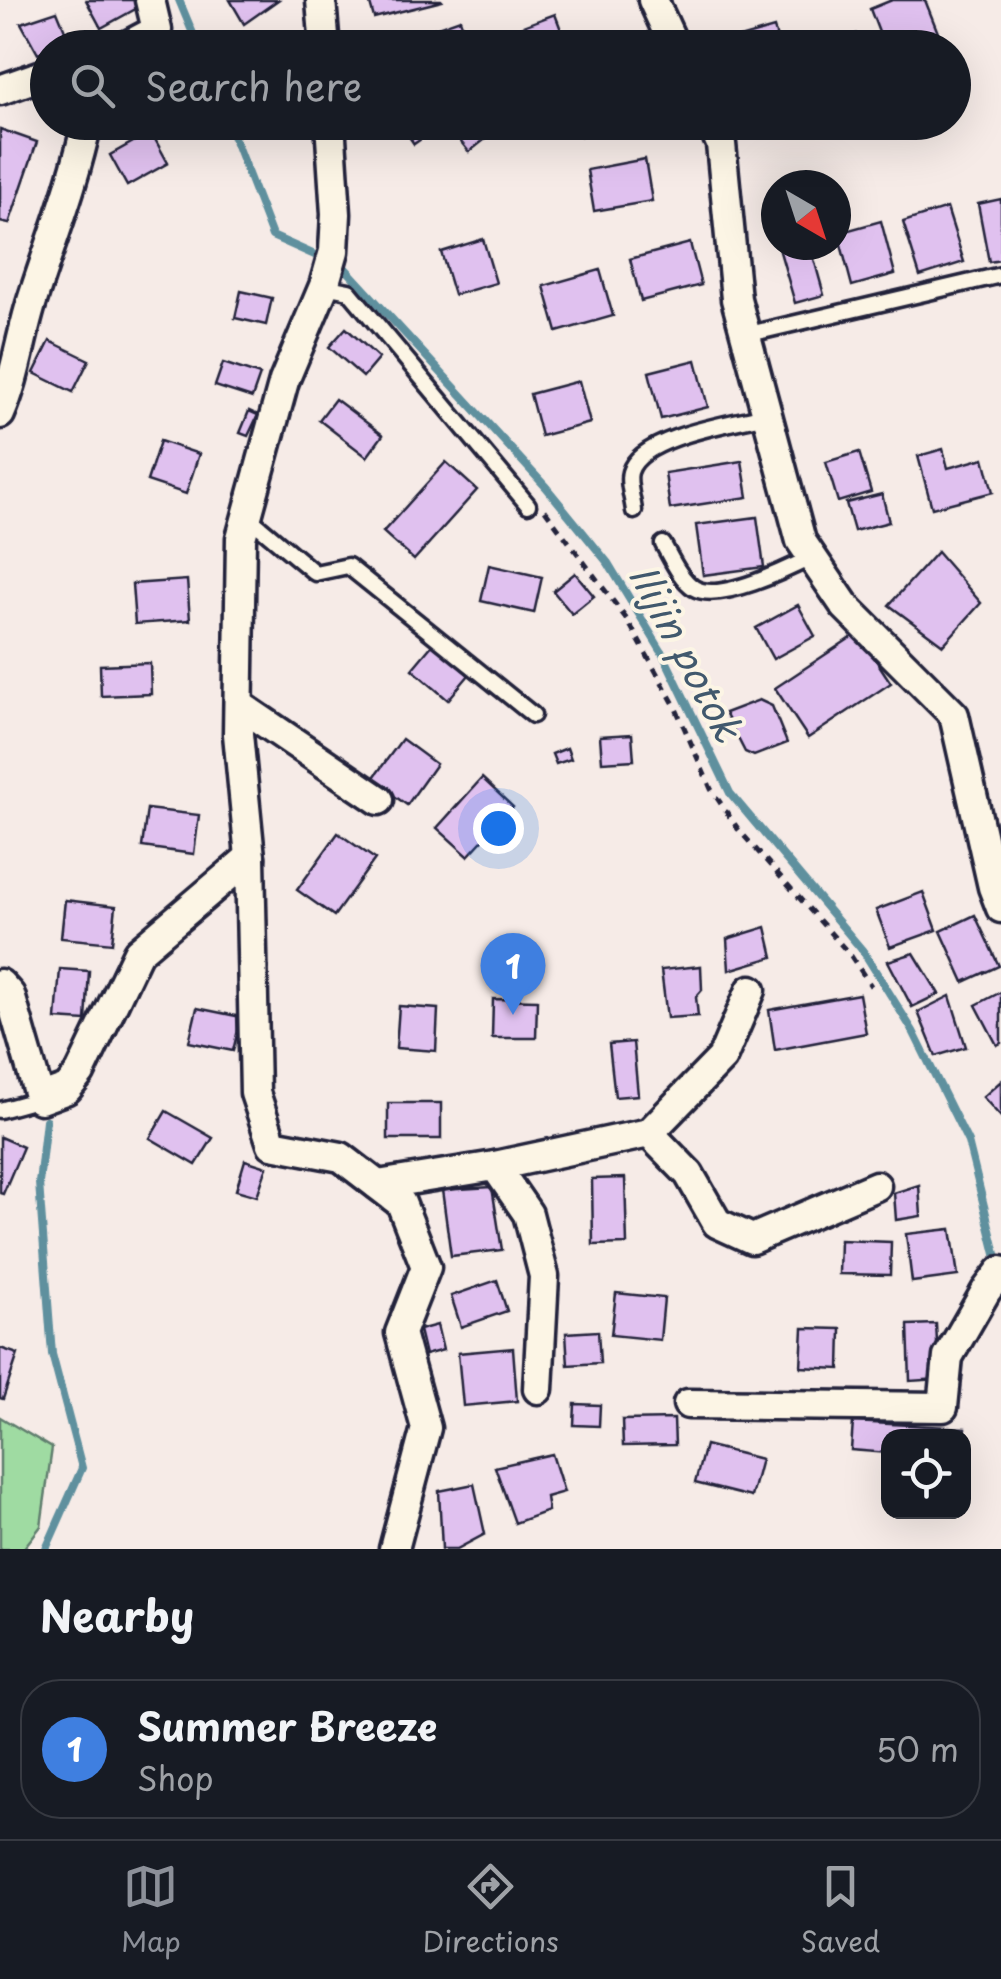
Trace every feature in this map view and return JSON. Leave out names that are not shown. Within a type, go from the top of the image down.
[{"type":"street","points":[[150,0],[157,30]]},
{"type":"street","points":[[321,0],[324,30]]},
{"type":"street","points":[[653,0],[667,30]]},
{"type":"street","points":[[0,90],[30,79]]},
{"type":"street","points":[[0,414],[12,386],[31,305],[77,170],[83,140]]},
{"type":"street","points":[[331,140],[334,250],[284,381],[240,538],[239,705],[250,857],[255,1094],[272,1144],[340,1157],[401,1203],[426,1267],[400,1334],[426,1428],[394,1549]]},
{"type":"street","points":[[719,140],[736,300],[801,541],[845,606],[954,715],[1001,908]]},
{"type":"street","points":[[239,705],[379,800]]},
{"type":"street","points":[[0,984],[10,995],[40,1099],[67,1088],[80,1073],[138,952],[250,857]]},
{"type":"street","points":[[378,1185],[495,1166],[649,1133],[722,1058],[752,990]]},
{"type":"street","points":[[649,1133],[688,1174],[718,1223],[752,1239],[876,1186]]},
{"type":"street","points":[[495,1166],[528,1214],[544,1276],[538,1390]]},
{"type":"street","points":[[688,1404],[943,1407],[948,1357],[993,1281]]},
{"type":"lane","points":[[746,335],[1001,274]]},
{"type":"lane","points":[[324,284],[349,291],[528,506]]},
{"type":"lane","points":[[634,512],[630,472],[642,456],[662,442],[766,415]]},
{"type":"lane","points":[[247,515],[315,573],[348,566],[533,715]]},
{"type":"lane","points":[[663,544],[690,586],[704,592],[762,581],[812,557]]},
{"type":"lane","points":[[0,1110],[40,1099]]},
{"type":"path","points":[[528,506],[545,510],[628,620],[674,704],[712,789],[738,829],[851,956],[871,986]]},
{"type":"green space","points":[[0,1417],[52,1448],[41,1526],[23,1549],[0,1549]]},
{"type":"building","points":[[86,0],[138,0],[141,6],[101,28]]},
{"type":"building","points":[[230,0],[278,0],[244,24]]},
{"type":"building","points":[[369,0],[441,0],[442,1],[374,18]]},
{"type":"building","points":[[892,0],[925,0],[937,30],[878,30],[870,9]]},
{"type":"building","points":[[57,11],[65,30],[30,30],[30,39],[21,23]]},
{"type":"building","points":[[555,14],[561,30],[512,30]]},
{"type":"building","points":[[460,19],[464,30],[429,30]]},
{"type":"building","points":[[0,129],[37,142],[9,224],[0,222]]},
{"type":"building","points":[[137,140],[155,140],[168,163],[127,186],[110,155]]},
{"type":"building","points":[[459,140],[484,140],[469,152]]},
{"type":"building","points":[[645,159],[652,201],[594,211],[587,170]]},
{"type":"building","points":[[1001,199],[1001,260],[989,262],[978,204]]},
{"type":"building","points":[[947,208],[964,262],[920,276],[903,222]]},
{"type":"building","points":[[881,221],[895,274],[852,286],[845,260],[851,260],[851,229]]},
{"type":"building","points":[[483,239],[496,283],[454,295],[441,252]]},
{"type":"building","points":[[690,243],[701,285],[641,301],[630,259]]},
{"type":"building","points":[[782,260],[814,260],[824,295],[795,303]]},
{"type":"building","points":[[600,270],[613,316],[557,332],[544,286]]},
{"type":"building","points":[[241,291],[272,298],[266,325],[235,318]]},
{"type":"building","points":[[346,328],[379,358],[363,377],[329,347]]},
{"type":"building","points":[[50,341],[89,360],[73,392],[34,373]]},
{"type":"building","points":[[696,360],[708,407],[661,419],[649,372]]},
{"type":"building","points":[[223,363],[260,375],[252,398],[215,386]]},
{"type":"building","points":[[579,381],[590,423],[541,436],[530,394]]},
{"type":"building","points":[[335,399],[383,435],[367,457],[319,420]]},
{"type":"building","points":[[249,411],[258,415],[248,436],[240,433]]},
{"type":"building","points":[[160,441],[199,454],[186,494],[147,481]]},
{"type":"building","points":[[943,449],[948,468],[984,458],[993,492],[932,508],[918,456]]},
{"type":"building","points":[[859,452],[871,492],[838,502],[826,462]]},
{"type":"building","points":[[742,461],[748,497],[670,509],[665,473]]},
{"type":"building","points":[[446,462],[477,490],[414,560],[383,532]]},
{"type":"building","points":[[882,494],[889,522],[854,531],[846,503]]},
{"type":"building","points":[[757,517],[764,567],[703,575],[696,525]]},
{"type":"building","points":[[937,552],[981,603],[943,645],[889,605]]},
{"type":"building","points":[[489,565],[542,577],[534,613],[481,601]]},
{"type":"building","points":[[575,573],[594,596],[572,614],[553,591]]},
{"type":"building","points":[[187,580],[190,620],[135,624],[132,584]]},
{"type":"building","points":[[798,605],[815,636],[773,659],[756,628]]},
{"type":"building","points":[[858,633],[891,683],[808,738],[775,688]]},
{"type":"building","points":[[433,644],[469,675],[448,700],[412,669]]},
{"type":"building","points":[[150,663],[151,694],[101,696],[100,665]]},
{"type":"building","points":[[759,700],[772,706],[787,743],[754,756],[745,752],[725,713]]},
{"type":"building","points":[[632,734],[634,760],[602,762],[600,736]]},
{"type":"building","points":[[402,739],[436,764],[407,805],[372,780]]},
{"type":"building","points":[[567,748],[571,759],[556,764],[552,754]]},
{"type":"building","points":[[482,778],[513,807],[468,856],[437,828]]},
{"type":"building","points":[[147,809],[199,815],[194,854],[142,847]]},
{"type":"building","points":[[338,833],[375,859],[334,916],[297,890]]},
{"type":"building","points":[[923,892],[937,930],[890,947],[876,910]]},
{"type":"building","points":[[65,900],[116,906],[112,943],[61,938]]},
{"type":"building","points":[[975,915],[999,966],[964,982],[941,931]]},
{"type":"building","points":[[766,927],[773,957],[729,970],[727,939]]},
{"type":"building","points":[[914,953],[939,994],[912,1007],[888,961]]},
{"type":"building","points":[[701,966],[702,990],[696,997],[698,1016],[667,1018],[661,970]]},
{"type":"building","points":[[60,969],[89,971],[86,1021],[56,1019]]},
{"type":"building","points":[[1001,992],[1001,1043],[997,1045],[976,1005]]},
{"type":"building","points":[[859,994],[866,1033],[775,1050],[769,1010]]},
{"type":"building","points":[[950,996],[966,1047],[936,1056],[918,1012]]},
{"type":"building","points":[[493,999],[537,1000],[536,1038],[492,1038]]},
{"type":"building","points":[[399,1006],[438,1009],[436,1051],[396,1048]]},
{"type":"building","points":[[197,1008],[241,1017],[233,1051],[189,1042]]},
{"type":"building","points":[[633,1042],[638,1095],[615,1097],[609,1044]]},
{"type":"building","points":[[1001,1081],[1001,1117],[983,1097]]},
{"type":"building","points":[[388,1103],[441,1103],[441,1139],[388,1139]]},
{"type":"building","points":[[166,1111],[213,1138],[196,1165],[150,1138]]},
{"type":"building","points":[[0,1137],[23,1147],[3,1194],[0,1193]]},
{"type":"building","points":[[245,1160],[267,1167],[257,1196],[236,1190]]},
{"type":"building","points":[[625,1178],[627,1244],[593,1245],[592,1179]]},
{"type":"building","points":[[919,1185],[921,1216],[896,1220],[894,1193]]},
{"type":"building","points":[[492,1187],[502,1250],[451,1256],[442,1190]]},
{"type":"building","points":[[951,1229],[958,1276],[912,1282],[906,1234]]},
{"type":"building","points":[[840,1240],[891,1242],[890,1275],[839,1274]]},
{"type":"building","points":[[497,1280],[507,1311],[461,1327],[451,1296]]},
{"type":"building","points":[[616,1293],[664,1298],[660,1340],[611,1335]]},
{"type":"building","points":[[936,1324],[939,1379],[910,1381],[908,1325]]},
{"type":"building","points":[[437,1325],[443,1350],[425,1355],[419,1330]]},
{"type":"building","points":[[803,1328],[841,1329],[840,1369],[801,1367]]},
{"type":"building","points":[[598,1331],[600,1363],[568,1365],[566,1333]]},
{"type":"building","points":[[0,1348],[18,1354],[3,1399],[0,1398]]},
{"type":"building","points":[[513,1348],[517,1401],[463,1406],[458,1353]]},
{"type":"building","points":[[575,1404],[600,1405],[599,1426],[574,1425]]},
{"type":"building","points":[[674,1419],[675,1445],[623,1446],[622,1420]]},
{"type":"building","points":[[853,1422],[965,1428],[881,1429],[881,1452],[851,1450]]},
{"type":"building","points":[[705,1445],[761,1459],[751,1497],[695,1483]]},
{"type":"building","points":[[552,1454],[564,1492],[546,1497],[548,1511],[515,1523],[495,1467]]},
{"type":"building","points":[[474,1484],[485,1534],[457,1549],[442,1549],[439,1491]]},
{"type":"waterway","name":"Ilijin potok","points":[[179,0],[192,30]]},
{"type":"waterway","name":"Ilijin potok","points":[[235,140],[272,236],[326,260]]},
{"type":"waterway","name":"Ilijin potok","points":[[338,265],[345,268],[546,487],[608,563],[663,654],[730,793],[863,951],[913,1031],[968,1142],[999,1266]]},
{"type":"waterway","points":[[46,1120],[39,1183],[52,1354],[82,1468],[46,1549]]},
{"type":"place","name":"Summer Breeze","points":[[513,1015]]}]
